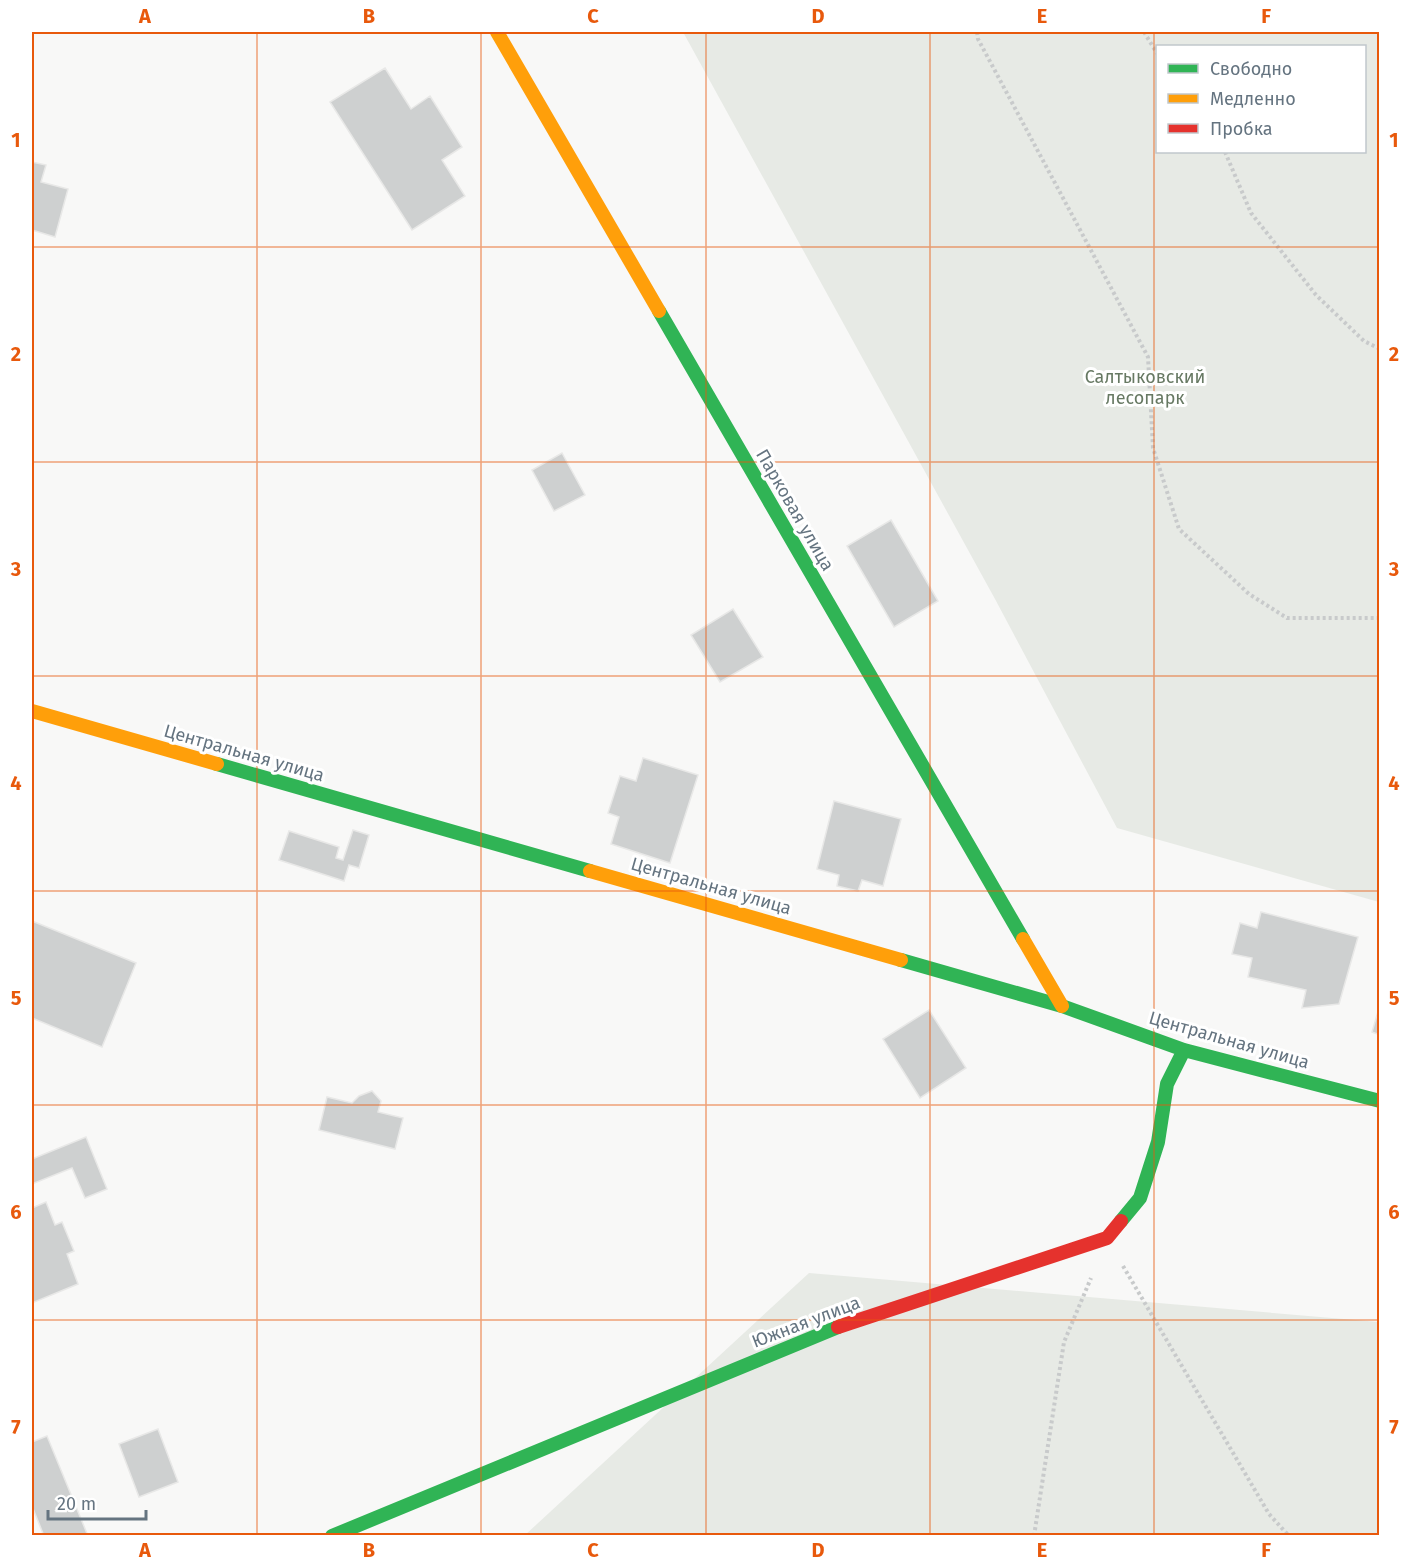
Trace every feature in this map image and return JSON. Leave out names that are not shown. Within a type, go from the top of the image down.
[{"type":"street","name":"Парковая улица","points":[[496,32],[1062,1006]]},
{"type":"street","name":"Центральная улица","points":[[32,711],[1062,1006],[1185,1050],[1380,1101]]},
{"type":"street","points":[[1107,1238],[1140,1198],[1158,1142],[1167,1084],[1185,1050]]},
{"type":"street","name":"Южная улица","points":[[332,1536],[828,1330],[1107,1238]]},
{"type":"path","points":[[977,32],[978,39],[1148,357],[1153,448],[1179,529],[1249,594],[1287,618],[1380,618]]},
{"type":"path","points":[[1144,32],[1156,52]]},
{"type":"path","points":[[1225,153],[1251,213],[1316,295],[1364,341],[1380,349]]},
{"type":"path","points":[[1034,1536],[1064,1342],[1107,1238]]},
{"type":"path","points":[[1107,1238],[1269,1514],[1289,1536]]},
{"type":"green space","name":"Салтыковский лесопарк","points":[[683,32],[1379,32],[1379,902],[1117,828],[995,599]]},
{"type":"green space","points":[[809,1273],[1379,1322],[1379,1535],[524,1536]]},
{"type":"building","points":[[385,68],[411,109],[430,96],[462,147],[442,160],[465,196],[412,230],[330,102]]},
{"type":"building","points":[[32,162],[46,165],[41,182],[68,189],[55,237],[32,230]]},
{"type":"building","points":[[562,453],[585,495],[554,511],[532,470]]},
{"type":"building","points":[[891,520],[938,601],[894,627],[847,546]]},
{"type":"building","points":[[733,609],[763,657],[720,682],[691,635]]},
{"type":"building","points":[[643,758],[698,775],[670,863],[611,844],[619,817],[608,813],[620,776],[636,781]]},
{"type":"building","points":[[834,801],[901,819],[883,886],[862,880],[858,891],[837,886],[839,875],[817,869]]},
{"type":"building","points":[[353,830],[369,835],[359,868],[349,865],[344,881],[279,860],[289,831],[339,847],[336,858],[343,860]]},
{"type":"building","points":[[1261,912],[1358,937],[1339,1004],[1302,1008],[1306,990],[1248,977],[1252,958],[1232,954],[1240,923],[1257,928]]},
{"type":"building","points":[[32,921],[136,963],[102,1047],[32,1018]]},
{"type":"building","points":[[1380,1005],[1380,1035],[1372,1032]]},
{"type":"building","points":[[929,1010],[966,1068],[920,1098],[883,1039]]},
{"type":"building","points":[[372,1091],[381,1101],[378,1112],[403,1118],[395,1149],[319,1130],[327,1097],[352,1103],[359,1096]]},
{"type":"building","points":[[86,1137],[107,1189],[85,1198],[72,1168],[32,1184],[32,1159]]},
{"type":"building","points":[[46,1202],[55,1225],[62,1222],[74,1251],[67,1254],[78,1284],[32,1303],[32,1208]]},
{"type":"building","points":[[158,1429],[178,1482],[139,1497],[119,1444]]},
{"type":"building","points":[[47,1436],[88,1536],[44,1536],[32,1506],[32,1442]]},
{"type":"traffic: fast","points":[[659,311],[1023,939]]},
{"type":"traffic: fast","points":[[217,764],[590,871]]},
{"type":"traffic: fast","points":[[901,960],[1062,1006],[1184,1050],[1380,1101]]},
{"type":"traffic: fast","points":[[1121,1221],[1140,1198],[1158,1142],[1167,1084],[1184,1050]]},
{"type":"traffic: fast","points":[[332,1536],[838,1327]]},
{"type":"traffic: slow","points":[[497,32],[659,311]]},
{"type":"traffic: slow","points":[[32,711],[217,764]]},
{"type":"traffic: slow","points":[[590,871],[901,960]]},
{"type":"traffic: slow","points":[[1023,939],[1062,1006]]},
{"type":"traffic: jam","points":[[838,1327],[1107,1238],[1121,1221]]}]
